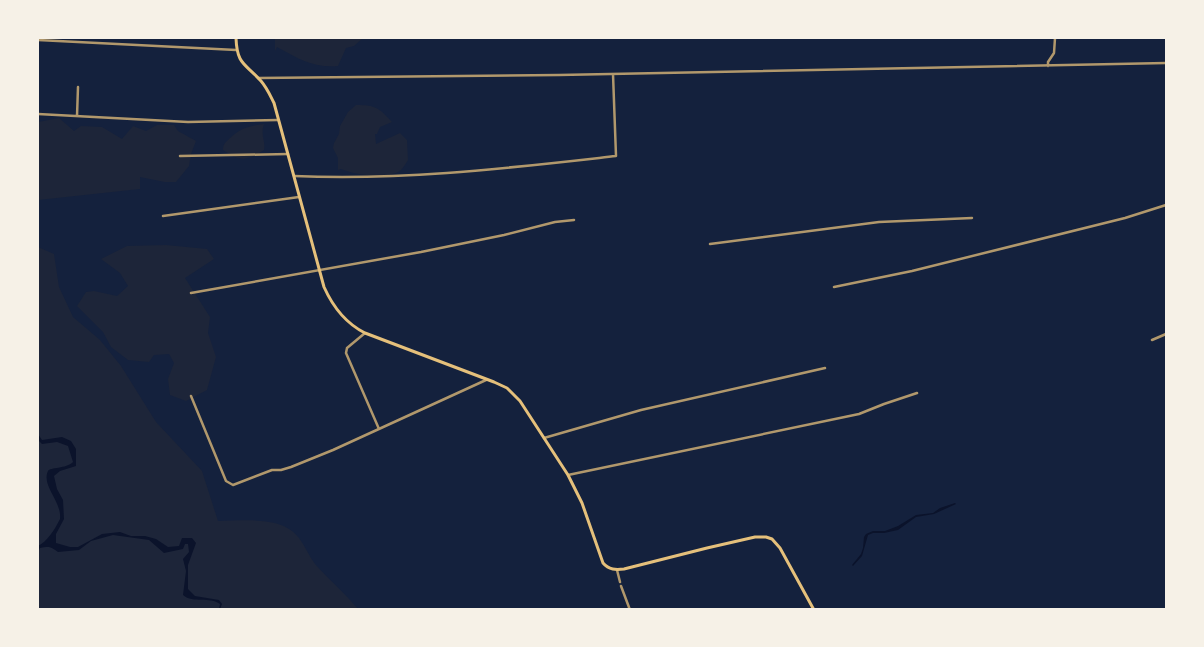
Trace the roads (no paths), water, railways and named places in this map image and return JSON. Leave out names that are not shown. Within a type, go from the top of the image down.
[{"type":"main road","points":[[236,38],[236,50],[242,63],[269,92],[279,120],[319,270],[328,294],[340,314],[350,324],[366,333],[488,379],[513,393],[568,475],[582,503],[603,563],[608,567],[617,570],[707,548],[766,537],[775,541],[780,548],[814,610]]},
{"type":"street","points":[[1048,66],[1048,62],[1054,53],[1055,38]]},
{"type":"street","points":[[38,40],[236,50]]},
{"type":"street","points":[[258,78],[613,74],[1166,63]]},
{"type":"street","points":[[294,176],[342,178],[495,170],[616,156],[613,74]]},
{"type":"street","points":[[77,116],[78,87]]},
{"type":"street","points":[[38,114],[188,122],[279,120]]},
{"type":"street","points":[[180,156],[288,154]]},
{"type":"street","points":[[163,216],[299,197]]},
{"type":"street","points":[[834,287],[912,271],[1125,218],[1166,205]]},
{"type":"street","points":[[710,244],[879,222],[972,218]]},
{"type":"street","points":[[191,293],[421,252],[504,235],[555,222],[574,220]]},
{"type":"street","points":[[366,333],[347,348],[346,353],[379,430]]},
{"type":"street","points":[[1152,340],[1166,334]]},
{"type":"street","points":[[544,438],[641,410],[825,368]]},
{"type":"street","points":[[191,396],[226,480],[233,485],[272,470],[291,467],[379,430],[488,379]]},
{"type":"street","points":[[568,475],[859,414],[917,393]]},
{"type":"street","points":[[617,570],[630,610]]}]
